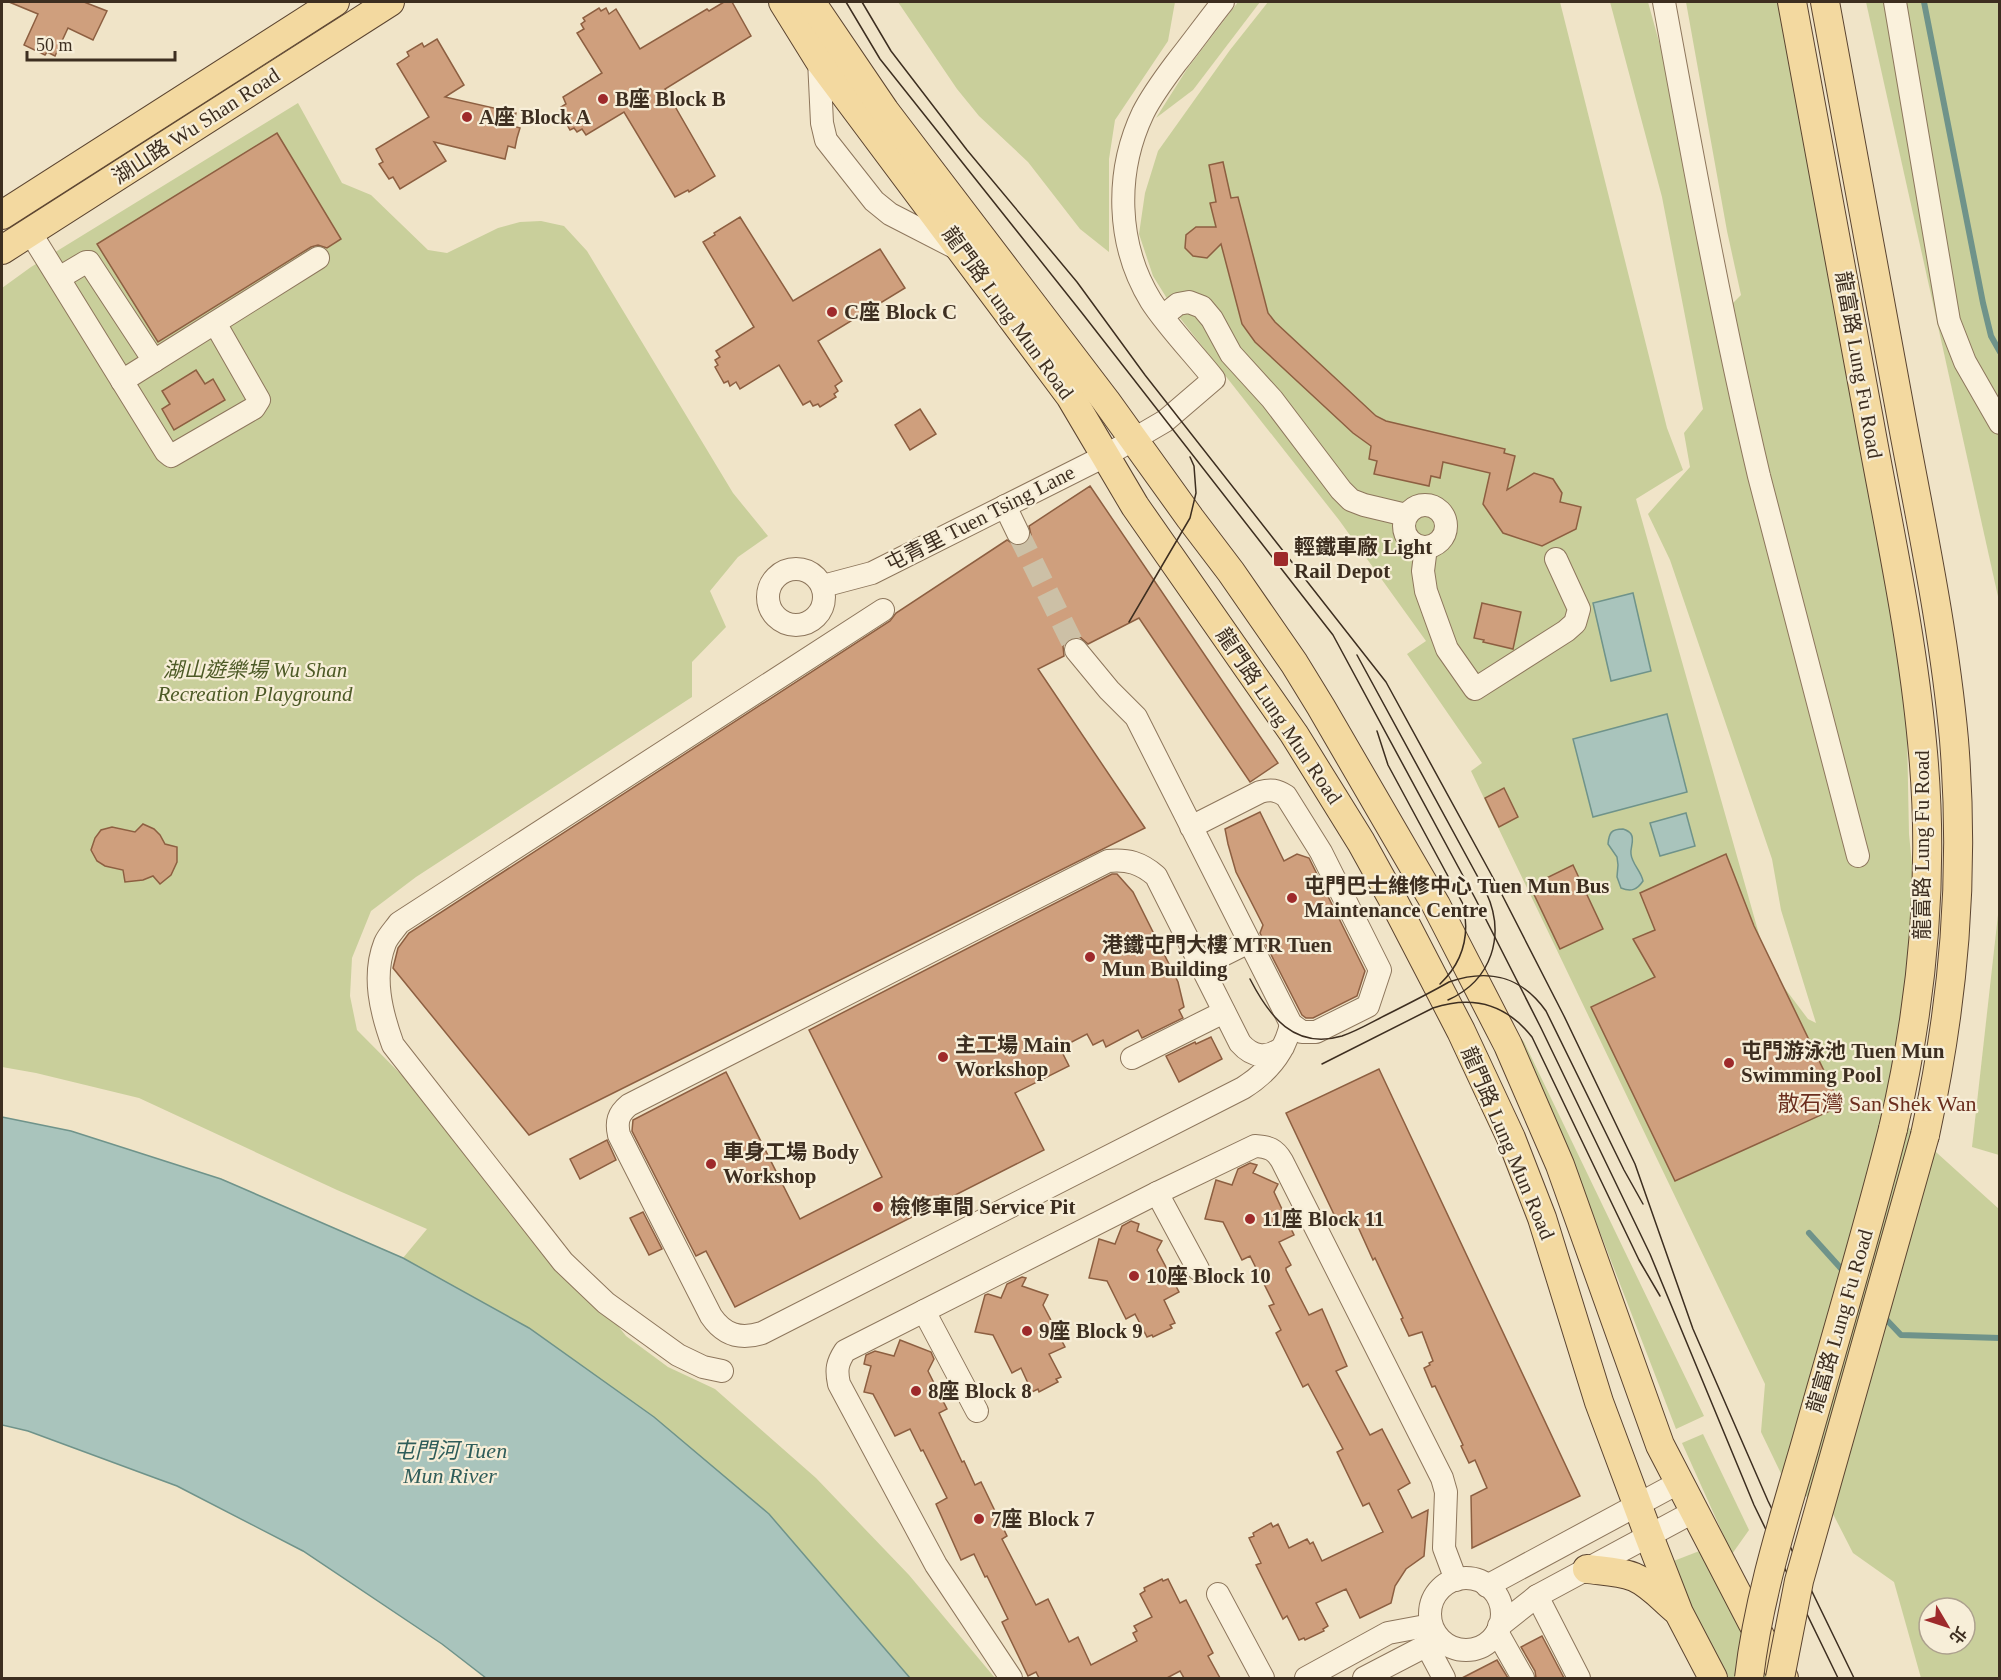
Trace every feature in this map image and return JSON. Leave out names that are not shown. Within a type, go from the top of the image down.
[{"type":"main road","name":"湖山路 Wu Shan Road","points":[[2,215],[336,2]]},
{"type":"main road","name":"湖山路 Wu Shan Road","points":[[2,250],[390,2]]},
{"type":"main road","name":"龍門路 Lung Mun Road","points":[[783,2],[819,60],[1070,396],[1169,557],[1258,681],[1328,788],[1392,898],[1461,1031],[1511,1138],[1542,1218],[1596,1392],[1648,1536],[1679,1613],[1713,1678]]},
{"type":"main road","name":"龍門路 Lung Mun Road","points":[[811,2],[885,111],[1134,439],[1231,572],[1305,681],[1436,905],[1527,1085],[1552,1145],[1657,1436],[1782,1678]]},
{"type":"main road","name":"龍富路 Lung Fu Road","points":[[1749,1678],[1758,1622],[1778,1538],[1893,1129],[1908,1060],[1925,934],[1927,879],[1922,745],[1909,636],[1792,2]]},
{"type":"main road","name":"龍富路 Lung Fu Road","points":[[1782,1678],[1787,1636],[1802,1571],[1935,1088],[1948,1010],[1956,937],[1959,843],[1949,695],[1932,582],[1825,2]]},
{"type":"main road","points":[[1587,1569],[1623,1574],[1634,1578],[1644,1583],[1679,1613]]},
{"type":"street","points":[[1223,2],[1159,87],[1133,137],[1126,165],[1123,194],[1124,222],[1129,250],[1138,277],[1163,316],[1178,304],[1189,302],[1202,307],[1212,319],[1231,354],[1272,399],[1351,500],[1406,515]]},
{"type":"street","points":[[1664,2],[1708,237],[1745,417],[1858,856]]},
{"type":"street","points":[[1895,2],[1949,321],[1965,362],[2000,423]]},
{"type":"street","points":[[819,60],[822,123],[826,140],[881,208],[962,251]]},
{"type":"street","points":[[30,232],[166,452],[171,456],[254,408],[259,400],[215,323]]},
{"type":"street","points":[[122,381],[318,258]]},
{"type":"street","points":[[58,278],[89,262],[154,361]]},
{"type":"street","name":"屯青里 Tuen Tsing Lane","points":[[823,586],[872,573],[1105,456],[1164,421],[1214,379],[1163,316]]},
{"type":"street","points":[[1424,504],[1431,505],[1443,513],[1446,528],[1444,535],[1440,541],[1426,547],[1414,544],[1405,535],[1403,522],[1406,515],[1410,510],[1424,504]]},
{"type":"street","points":[[1005,506],[1018,533]]},
{"type":"street","points":[[1426,547],[1423,571],[1426,591],[1448,649],[1474,689],[1575,623],[1579,609],[1556,559]]},
{"type":"street","points":[[722,1371],[703,1367],[678,1354],[606,1303],[563,1262],[393,1045],[384,1021],[379,990],[379,966],[386,941],[399,923],[883,610]]},
{"type":"street","points":[[1076,650],[1108,690],[1136,717],[1191,827],[1249,942],[1291,1024],[1302,1032],[1316,1032],[1368,1006],[1380,970],[1320,852],[1286,796],[1278,791],[1260,792],[1191,827]]},
{"type":"street","points":[[1283,1047],[1266,1056],[1256,1055],[1246,1050],[1240,1043],[1156,876],[1139,864],[1129,861],[1108,861],[629,1105],[618,1118],[617,1127],[711,1317],[728,1333],[739,1337],[751,1337],[762,1334],[1243,1088],[1266,1071],[1283,1047],[1291,1024]]},
{"type":"street","points":[[1201,966],[1249,942]]},
{"type":"street","points":[[1132,1058],[1224,1012]]},
{"type":"street","points":[[1011,1678],[936,1566],[838,1384],[838,1361],[845,1351],[1255,1146],[1268,1147],[1277,1152],[1442,1478],[1446,1492],[1444,1548],[1456,1580]]},
{"type":"street","points":[[1157,1193],[1198,1269]]},
{"type":"street","points":[[924,1311],[977,1411]]},
{"type":"street","points":[[1487,1586],[1680,1482]]},
{"type":"street","points":[[1306,1678],[1388,1633],[1433,1637],[1459,1650],[1481,1647],[1490,1641],[1498,1629],[1537,1596],[1695,1511]]},
{"type":"street","points":[[1444,1678],[1433,1637],[1430,1614],[1432,1602],[1446,1585],[1456,1580],[1467,1579],[1478,1581],[1496,1594],[1501,1603],[1502,1615],[1498,1629],[1523,1678]]},
{"type":"street","points":[[1218,1594],[1263,1678]]},
{"type":"street","points":[[1537,1596],[1579,1678]]},
{"type":"street","points":[[1364,1678],[1433,1637]]},
{"type":"green space","points":[[898,2],[1175,2],[1168,41],[1115,120],[1109,159],[1109,252],[1080,229],[1028,162],[979,116],[957,89]]},
{"type":"green space","points":[[1238,2],[1260,2],[1193,90],[1156,118],[1187,69]]},
{"type":"green space","points":[[1268,2],[1560,2],[1667,428],[1683,470],[1636,499],[1768,966],[1808,1019],[1816,1023],[1781,910],[1772,859],[1670,560],[1648,514],[1690,467],[1684,433],[1703,409],[1662,197],[1610,2],[1648,2],[1672,89],[1722,314],[1741,295],[1727,231],[1686,2],[1782,2],[1819,192],[1827,272],[1876,485],[1889,563],[1907,733],[1909,834],[1919,937],[1885,1106],[1999,1209],[1999,1678],[1921,1678],[1894,1582],[1853,1553],[1832,1512],[1786,1484],[1761,1432],[1765,1384],[1471,771],[1482,763],[1407,654],[1426,641],[1339,520],[1176,313],[1153,276],[1139,234],[1145,193],[1158,151],[1230,50]]},
{"type":"green space","points":[[1866,2],[1999,2],[1999,601]]},
{"type":"green space","name":"湖山遊樂場 Wu Shan Recreation Playground","points":[[298,103],[342,183],[371,195],[428,250],[447,253],[498,228],[520,222],[541,221],[564,226],[587,251],[733,493],[768,536],[738,557],[710,591],[726,627],[692,662],[692,697],[416,877],[371,911],[352,958],[350,996],[357,1030],[486,1160],[626,1336],[668,1367],[715,1389],[816,1478],[909,1575],[995,1678],[910,1678],[769,1514],[654,1418],[529,1329],[403,1258],[427,1229],[139,1098],[2,1067],[2,288],[31,267]]},
{"type":"green space","points":[[1999,906],[1999,1155],[1972,1147]]},
{"type":"green space","points":[[1517,1033],[1524,1042],[1704,1416],[1676,1429],[1586,1196]]},
{"type":"green space","points":[[1703,1434],[1749,1530],[1732,1554],[1682,1443]]},
{"type":"green space","points":[[1702,1550],[1770,1678],[1726,1678],[1712,1652],[1671,1562]]},
{"type":"water","points":[[1633,593],[1651,671],[1611,681],[1593,603]]},
{"type":"water","points":[[1667,714],[1687,792],[1593,817],[1573,739]]},
{"type":"water","points":[[1686,813],[1695,846],[1660,856],[1650,823]]},
{"type":"water","points":[[1623,829],[1632,836],[1632,858],[1643,881],[1631,890],[1621,888],[1617,877],[1617,857],[1608,844],[1611,832]]},
{"type":"water","name":"屯門河 Tuen Mun River","points":[[2,1117],[71,1131],[221,1179],[403,1258],[529,1328],[654,1417],[769,1514],[910,1678],[486,1678],[442,1644],[303,1551],[177,1486],[28,1431],[2,1425]]},
{"type":"building","points":[[9,2],[84,2],[107,11],[93,40],[68,28],[55,56],[47,52],[45,55],[24,45],[38,14]]},
{"type":"building","name":"B座 Block B","points":[[724,2],[732,2],[751,36],[665,89],[715,176],[689,192],[688,190],[675,197],[624,112],[586,135],[582,129],[577,132],[574,128],[570,130],[561,114],[564,112],[561,107],[566,104],[563,97],[602,73],[577,33],[584,29],[581,24],[585,21],[583,18],[599,8],[601,11],[606,8],[609,14],[616,9],[640,49],[707,9],[709,11]]},
{"type":"building","name":"A座 Block A","points":[[437,39],[464,85],[445,97],[516,113],[513,126],[520,128],[515,148],[508,146],[505,159],[434,142],[446,161],[400,189],[393,177],[389,179],[379,164],[383,162],[376,149],[429,117],[397,64],[409,56],[407,52],[422,43],[424,47]]},
{"type":"building","points":[[277,133],[341,239],[327,248],[318,245],[311,247],[158,342],[97,244]]},
{"type":"building","points":[[1223,162],[1231,198],[1238,197],[1268,313],[1275,322],[1376,416],[1386,421],[1505,449],[1504,453],[1515,456],[1507,490],[1534,473],[1553,479],[1562,493],[1560,502],[1581,507],[1576,529],[1542,546],[1503,533],[1483,504],[1490,473],[1443,462],[1440,478],[1431,476],[1429,486],[1374,474],[1377,461],[1369,459],[1371,446],[1353,433],[1255,342],[1242,324],[1221,244],[1207,258],[1193,256],[1185,248],[1186,235],[1196,227],[1216,227],[1210,203],[1216,202],[1209,165]]},
{"type":"building","name":"C座 Block C","points":[[740,217],[793,301],[880,249],[905,288],[818,341],[842,381],[835,386],[838,391],[834,394],[836,397],[820,407],[818,404],[813,406],[810,401],[803,405],[779,365],[740,389],[736,382],[730,386],[728,381],[724,383],[715,367],[718,365],[715,360],[720,357],[716,351],[754,327],[703,242]]},
{"type":"building","points":[[196,370],[205,384],[213,379],[225,400],[174,430],[162,409],[170,404],[162,391]]},
{"type":"building","points":[[920,409],[936,434],[910,450],[895,425]]},
{"type":"building","points":[[1090,486],[1278,763],[1250,782],[1139,618],[1088,644],[1080,637],[1068,639],[1063,646],[1064,656],[1038,669],[1145,828],[529,1135],[393,968],[398,948],[409,933],[890,621],[896,613],[1007,540],[1016,546],[1024,545],[1029,541],[1031,535],[1029,526]]},
{"type":"building","points":[[1482,603],[1521,612],[1513,649],[1474,638]]},
{"type":"building","points":[[1504,788],[1518,817],[1499,827],[1485,798]]},
{"type":"building","name":"屯門巴士維修中心 Tuen Mun Bus Maintenance Centre","points":[[1260,812],[1284,861],[1297,854],[1309,858],[1365,971],[1357,996],[1313,1018],[1306,1018],[1302,1015],[1260,933],[1263,925],[1236,872],[1228,844],[1225,829]]},
{"type":"building","points":[[143,824],[154,829],[165,844],[177,847],[177,862],[171,875],[160,884],[153,876],[143,880],[125,882],[123,870],[105,866],[97,861],[91,850],[101,830],[112,827],[135,832]]},
{"type":"building","points":[[1726,854],[1754,926],[1841,1106],[1675,1181],[1591,1007],[1655,977],[1633,939],[1655,930],[1640,893]]},
{"type":"building","points":[[1573,865],[1603,929],[1560,949],[1530,886]]},
{"type":"building","points":[[1112,874],[1117,874],[1133,892],[1178,982],[1184,1007],[1179,1010],[1183,1018],[1142,1038],[1138,1030],[1106,1047],[1103,1040],[1093,1045],[1087,1034],[1060,1048],[1069,1066],[1015,1093],[1044,1150],[735,1307],[706,1251],[696,1256],[632,1131],[633,1120],[726,1072],[800,1219],[882,1177],[809,1030]]},
{"type":"building","points":[[1211,1037],[1222,1059],[1179,1082],[1166,1056]]},
{"type":"building","points":[[1379,1069],[1580,1496],[1472,1548],[1471,1496],[1487,1488],[1475,1460],[1469,1463],[1461,1446],[1463,1445],[1424,1368],[1433,1361],[1422,1332],[1409,1336],[1401,1319],[1403,1318],[1354,1218],[1339,1225],[1286,1113]]},
{"type":"building","points":[[607,1140],[616,1160],[580,1179],[570,1159]]},
{"type":"building","points":[[1250,1163],[1257,1165],[1253,1173],[1278,1184],[1274,1192],[1294,1235],[1279,1242],[1291,1265],[1286,1270],[1309,1315],[1322,1309],[1347,1366],[1336,1371],[1370,1435],[1382,1429],[1410,1483],[1398,1490],[1412,1518],[1428,1510],[1424,1556],[1406,1569],[1395,1586],[1391,1603],[1360,1618],[1346,1589],[1316,1603],[1328,1626],[1323,1629],[1324,1631],[1305,1640],[1304,1638],[1299,1640],[1287,1616],[1283,1619],[1256,1565],[1261,1563],[1249,1538],[1254,1536],[1253,1533],[1271,1523],[1273,1527],[1278,1524],[1289,1548],[1307,1539],[1310,1544],[1313,1542],[1322,1561],[1383,1532],[1369,1503],[1363,1506],[1337,1452],[1343,1449],[1308,1384],[1303,1387],[1276,1333],[1281,1330],[1269,1306],[1274,1304],[1250,1256],[1242,1260],[1223,1222],[1205,1219],[1216,1180],[1232,1185],[1238,1169]]},
{"type":"building","points":[[643,1212],[662,1249],[649,1255],[630,1218]]},
{"type":"building","name":"10座 Block 10","points":[[1131,1221],[1139,1224],[1137,1231],[1162,1241],[1157,1250],[1179,1292],[1164,1300],[1175,1323],[1170,1325],[1172,1328],[1153,1337],[1152,1335],[1147,1337],[1135,1314],[1126,1319],[1107,1281],[1089,1278],[1099,1239],[1115,1244],[1122,1226]]},
{"type":"building","name":"9座 Block 9","points":[[1022,1277],[1026,1278],[1022,1286],[1048,1295],[1043,1305],[1065,1347],[1049,1354],[1061,1377],[1056,1379],[1058,1382],[1039,1392],[1038,1389],[1032,1392],[1021,1368],[1012,1373],[993,1335],[975,1332],[985,1295],[1001,1298],[1007,1284]]},
{"type":"building","points":[[900,1340],[931,1352],[934,1359],[928,1371],[947,1409],[939,1413],[962,1462],[964,1461],[975,1485],[981,1482],[1007,1536],[1002,1539],[1036,1605],[1048,1599],[1069,1642],[1078,1637],[1091,1665],[1137,1641],[1133,1633],[1137,1631],[1134,1626],[1152,1617],[1140,1594],[1145,1591],[1144,1588],[1162,1579],[1163,1581],[1168,1579],[1180,1603],[1186,1600],[1213,1653],[1208,1656],[1220,1678],[1184,1678],[1180,1671],[1167,1678],[1039,1678],[1036,1672],[1028,1676],[1002,1622],[1008,1619],[987,1576],[985,1577],[974,1554],[961,1560],[936,1504],[947,1498],[923,1450],[921,1451],[910,1429],[895,1436],[873,1394],[864,1392],[871,1366],[864,1364],[866,1355],[875,1351],[894,1356]]},
{"type":"building","points":[[1542,1636],[1564,1678],[1536,1678],[1535,1671],[1521,1647]]},
{"type":"building","points":[[1497,1660],[1508,1678],[1462,1678]]},
{"type":"waterway","points":[[1924,2],[1983,303],[1991,336],[2000,352]]},
{"type":"waterway","points":[[1809,1233],[1846,1274]]},
{"type":"waterway","points":[[1883,1316],[1901,1335],[2000,1338]]},
{"type":"tunnel","points":[[1018,533],[1076,650]]},
{"type":"tram line","points":[[846,2],[880,59],[1333,635],[1475,898],[1541,1028],[1650,1254],[1754,1505],[1838,1678]]},
{"type":"tram line","points":[[862,2],[891,51],[967,150],[1077,282],[1145,375],[1386,682],[1497,885],[1564,1016],[1635,1164],[1693,1329],[1768,1501],[1854,1678]]},
{"type":"tram line","points":[[1129,622],[1190,518],[1196,493],[1194,466],[1190,457]]},
{"type":"tram line","points":[[1357,655],[1486,892],[1492,908],[1495,924],[1494,940],[1485,968],[1475,981],[1448,1000]]},
{"type":"tram line","points":[[1377,731],[1388,765],[1463,904],[1466,926],[1463,947],[1454,966],[1440,984]]},
{"type":"tram line","points":[[1250,979],[1257,993],[1285,1027],[1310,1038],[1325,1039],[1353,1032],[1449,982],[1464,978],[1491,976],[1515,983],[1536,999],[1546,1011],[1643,1204]]},
{"type":"tram line","points":[[1322,1064],[1433,1008],[1447,1004],[1461,1002],[1487,1005],[1511,1017],[1532,1037],[1639,1260],[1660,1296]]},
{"type":"place","name":"B座 Block B","points":[[603,99]]},
{"type":"place","name":"A座 Block A","points":[[467,117]]},
{"type":"place","name":"C座 Block C","points":[[832,312]]},
{"type":"place","name":"輕鐵車廠 Light Rail Depot","points":[[1281,559]]},
{"type":"place","name":"屯門巴士維修中心 Tuen Mun Bus Maintenance Centre","points":[[1292,898]]},
{"type":"place","name":"港鐵屯門大樓 MTR Tuen Mun Building","points":[[1090,957]]},
{"type":"place","name":"主工場 Main Workshop","points":[[943,1057]]},
{"type":"place","name":"屯門游泳池 Tuen Mun Swimming Pool","points":[[1729,1063]]},
{"type":"place","name":"車身工場 Body Workshop","points":[[711,1164]]},
{"type":"place","name":"檢修車間 Service Pit","points":[[878,1207]]},
{"type":"place","name":"11座 Block 11","points":[[1250,1219]]},
{"type":"place","name":"10座 Block 10","points":[[1134,1276]]},
{"type":"place","name":"9座 Block 9","points":[[1027,1331]]},
{"type":"place","name":"8座 Block 8","points":[[916,1391]]},
{"type":"place","name":"7座 Block 7","points":[[979,1519]]},
{"type":"district","name":"散石灣 San Shek Wan","points":[[1877,1103]]}]
